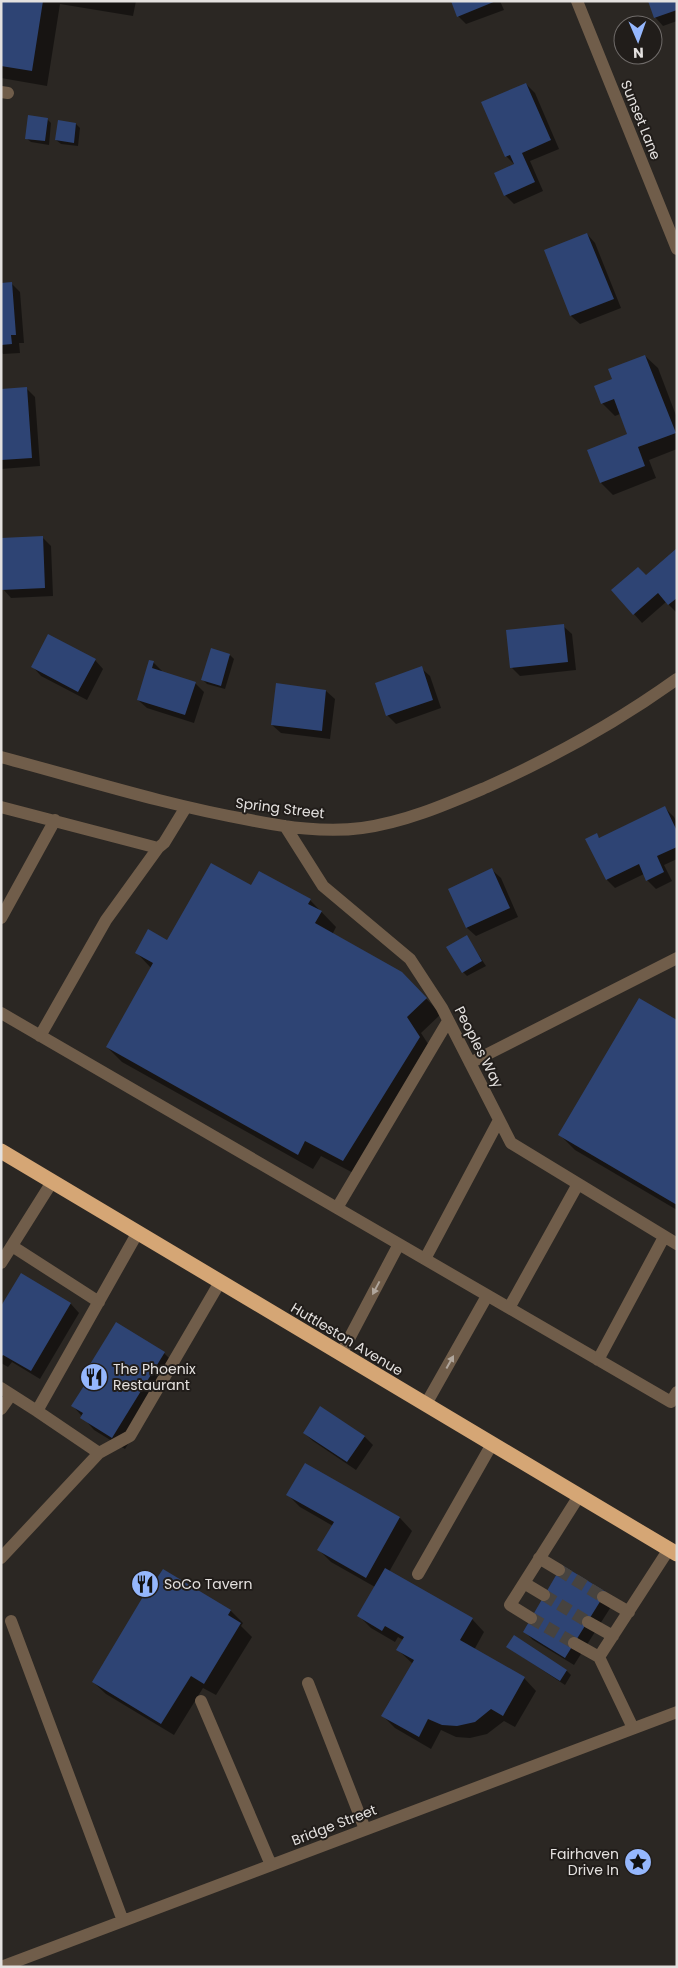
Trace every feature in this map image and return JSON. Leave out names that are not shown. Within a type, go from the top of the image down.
[{"type":"highway","name":"Huttleston Avenue","points":[[1,1151],[673,1551]]},
{"type":"street","name":"Sunset Lane","points":[[577,1],[677,249]]},
{"type":"street","name":"Spring Street","points":[[1,757],[218,815],[314,829],[361,828],[411,818],[468,795],[556,754],[649,699],[677,679]]},
{"type":"street","points":[[1,807],[158,848]]},
{"type":"street","points":[[40,1036],[106,920],[158,848],[164,843],[186,807]]},
{"type":"street","points":[[1,918],[55,820]]},
{"type":"street","name":"Peoples Way","points":[[285,826],[322,886],[410,959],[442,1008],[511,1143],[677,1244]]},
{"type":"street","points":[[470,1063],[677,958]]},
{"type":"street","points":[[1,1013],[671,1402],[677,1392]]},
{"type":"street","points":[[337,1208],[448,1022]]},
{"type":"street","points":[[425,1260],[499,1120]]},
{"type":"street","points":[[1,1263],[52,1182]]},
{"type":"street","points":[[509,1308],[578,1184]]},
{"type":"street","points":[[37,1411],[138,1232]]},
{"type":"street","points":[[598,1360],[664,1237]]},
{"type":"street","points":[[341,1354],[399,1244]]},
{"type":"street","points":[[12,1246],[98,1302]]},
{"type":"street","points":[[1,1558],[99,1453],[130,1436],[220,1282]]},
{"type":"street","points":[[426,1404],[487,1296]]},
{"type":"street","points":[[1,1410],[6,1391],[99,1453]]},
{"type":"street","points":[[418,1574],[492,1444]]},
{"type":"street","points":[[531,1618],[510,1606],[579,1496]]},
{"type":"street","points":[[599,1657],[673,1551]]},
{"type":"street","points":[[539,1558],[559,1570]]},
{"type":"street","points":[[524,1583],[544,1595]]},
{"type":"street","points":[[603,1597],[629,1612]]},
{"type":"street","points":[[11,1621],[122,1920]]},
{"type":"street","points":[[588,1622],[613,1636]]},
{"type":"street","points":[[574,1643],[599,1657],[633,1728]]},
{"type":"street","points":[[308,1683],[365,1829]]},
{"type":"street","points":[[201,1701],[271,1865]]},
{"type":"street","name":"Bridge Street","points":[[2,1966],[677,1712]]},
{"type":"building","points":[[1,1],[43,1],[32,71],[1,66]]},
{"type":"building","points":[[451,1],[496,1],[457,17]]},
{"type":"building","points":[[648,1],[677,1],[677,10],[663,15],[653,15]]},
{"type":"building","points":[[526,83],[551,140],[522,153],[535,182],[504,196],[494,173],[514,164],[510,155],[505,157],[481,102]]},
{"type":"building","points":[[28,115],[48,118],[45,141],[25,139]]},
{"type":"building","points":[[58,120],[76,123],[74,143],[55,140]]},
{"type":"building","points":[[587,233],[614,299],[570,316],[544,250]]},
{"type":"building","points":[[12,282],[16,335],[11,335],[12,344],[1,345],[1,283]]},
{"type":"building","points":[[645,355],[676,433],[638,447],[645,466],[600,483],[587,450],[627,434],[614,399],[601,404],[594,386],[612,379],[608,369]]},
{"type":"building","points":[[27,387],[32,458],[1,460],[1,389]]},
{"type":"building","points":[[43,536],[45,588],[1,590],[1,538]]},
{"type":"building","points":[[677,548],[677,598],[668,605],[658,593],[633,615],[611,590],[638,567],[646,575]]},
{"type":"building","points":[[564,624],[568,662],[510,668],[506,630]]},
{"type":"building","points":[[48,634],[96,659],[78,692],[31,667]]},
{"type":"building","points":[[211,648],[230,654],[221,686],[201,680]]},
{"type":"building","points":[[149,660],[154,661],[152,668],[196,682],[185,715],[137,700]]},
{"type":"building","points":[[422,666],[433,700],[386,716],[375,683]]},
{"type":"building","points":[[276,683],[326,690],[322,731],[271,725]]},
{"type":"building","points":[[665,806],[677,831],[677,847],[657,856],[664,872],[646,881],[639,864],[606,880],[585,839],[597,833],[599,838]]},
{"type":"building","points":[[211,863],[251,885],[259,871],[311,899],[308,904],[322,911],[315,923],[402,972],[427,998],[407,1017],[420,1037],[343,1161],[305,1141],[298,1155],[106,1047],[153,963],[135,953],[148,929],[167,940]]},
{"type":"building","points":[[492,868],[510,908],[466,928],[448,889]]},
{"type":"building","points":[[467,935],[482,961],[462,973],[446,947]]},
{"type":"building","points":[[639,998],[677,1020],[677,1205],[558,1135]]},
{"type":"building","points":[[21,1273],[71,1303],[31,1371],[3,1355],[1,1357],[1,1306]]},
{"type":"building","points":[[116,1322],[165,1352],[112,1438],[80,1418],[83,1413],[71,1406],[89,1378],[84,1374]]},
{"type":"building","points":[[320,1406],[365,1436],[347,1462],[303,1433]]},
{"type":"building","points":[[305,1463],[400,1517],[366,1578],[317,1550],[334,1522],[286,1495]]},
{"type":"building","points":[[562,1565],[606,1592],[565,1658],[523,1632]]},
{"type":"building","points":[[385,1568],[473,1618],[460,1640],[525,1677],[503,1716],[491,1709],[475,1722],[457,1726],[442,1725],[428,1719],[419,1737],[381,1716],[414,1660],[396,1650],[404,1637],[385,1626],[382,1631],[357,1616]]},
{"type":"building","points":[[163,1569],[231,1610],[228,1615],[241,1623],[204,1684],[191,1676],[161,1724],[92,1682],[144,1595],[136,1590],[147,1572],[157,1578]]},
{"type":"building","points":[[514,1635],[567,1670],[560,1681],[506,1647]]},
{"type":"tunnel","points":[[559,1570],[603,1597]]},
{"type":"tunnel","points":[[544,1595],[588,1622]]},
{"type":"tunnel","points":[[531,1618],[574,1643]]},
{"type":"place","name":"The Phoenix Restaurant","points":[[94,1377]]},
{"type":"place","name":"SoCo Tavern","points":[[145,1584]]},
{"type":"place","name":"Fairhaven Drive In","points":[[638,1862]]}]
